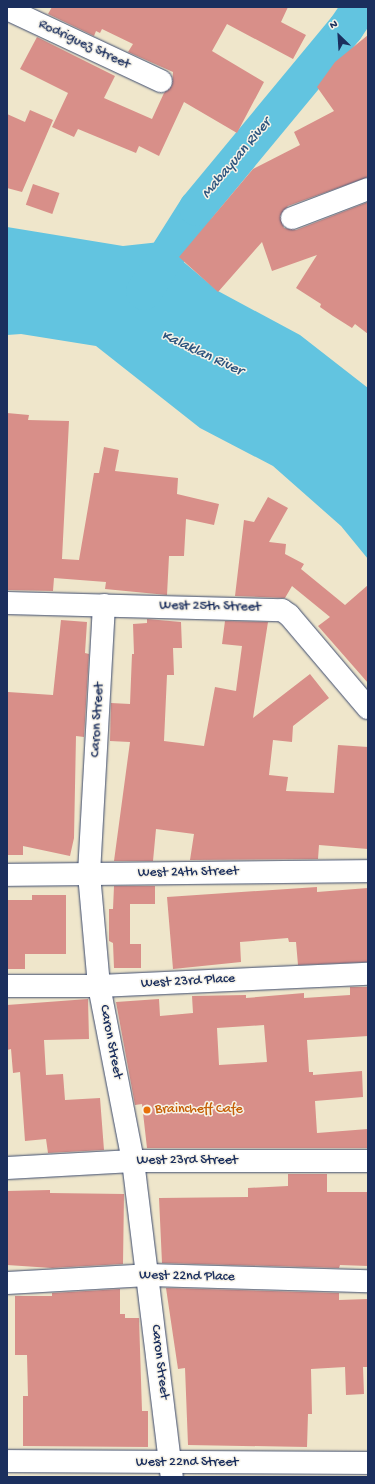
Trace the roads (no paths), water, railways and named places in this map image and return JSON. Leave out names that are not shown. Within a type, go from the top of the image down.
[{"type":"street","name":"Rodriguez Street","points":[[7,8],[161,81]]},
{"type":"street","points":[[292,218],[368,189]]},
{"type":"street","name":"West 25th Street","points":[[7,603],[282,610],[289,615],[368,708]]},
{"type":"street","name":"Caron Street","points":[[104,605],[89,874],[99,986],[134,1160],[172,1470]]},
{"type":"street","name":"West 24th Street","points":[[7,875],[368,871]]},
{"type":"street","name":"West 23rd Place","points":[[7,986],[99,986],[368,974]]},
{"type":"street","name":"West 23rd Street","points":[[7,1168],[134,1160],[368,1161]]},
{"type":"street","name":"West 22nd Place","points":[[7,1283],[148,1275],[368,1281]]},
{"type":"street","name":"West 22nd Street","points":[[7,1460],[172,1470],[368,1462]]},
{"type":"water","name":"Kalaklan River","points":[[7,227],[123,246],[160,242],[218,291],[300,335],[368,388],[368,559],[341,526],[273,466],[200,428],[96,346],[21,334],[7,335]]},
{"type":"waterway","name":"Mabayuan River","points":[[144,292],[197,208],[346,28],[360,7]]},
{"type":"place","name":"Braincheff Cafe","points":[[147,1110]]}]
